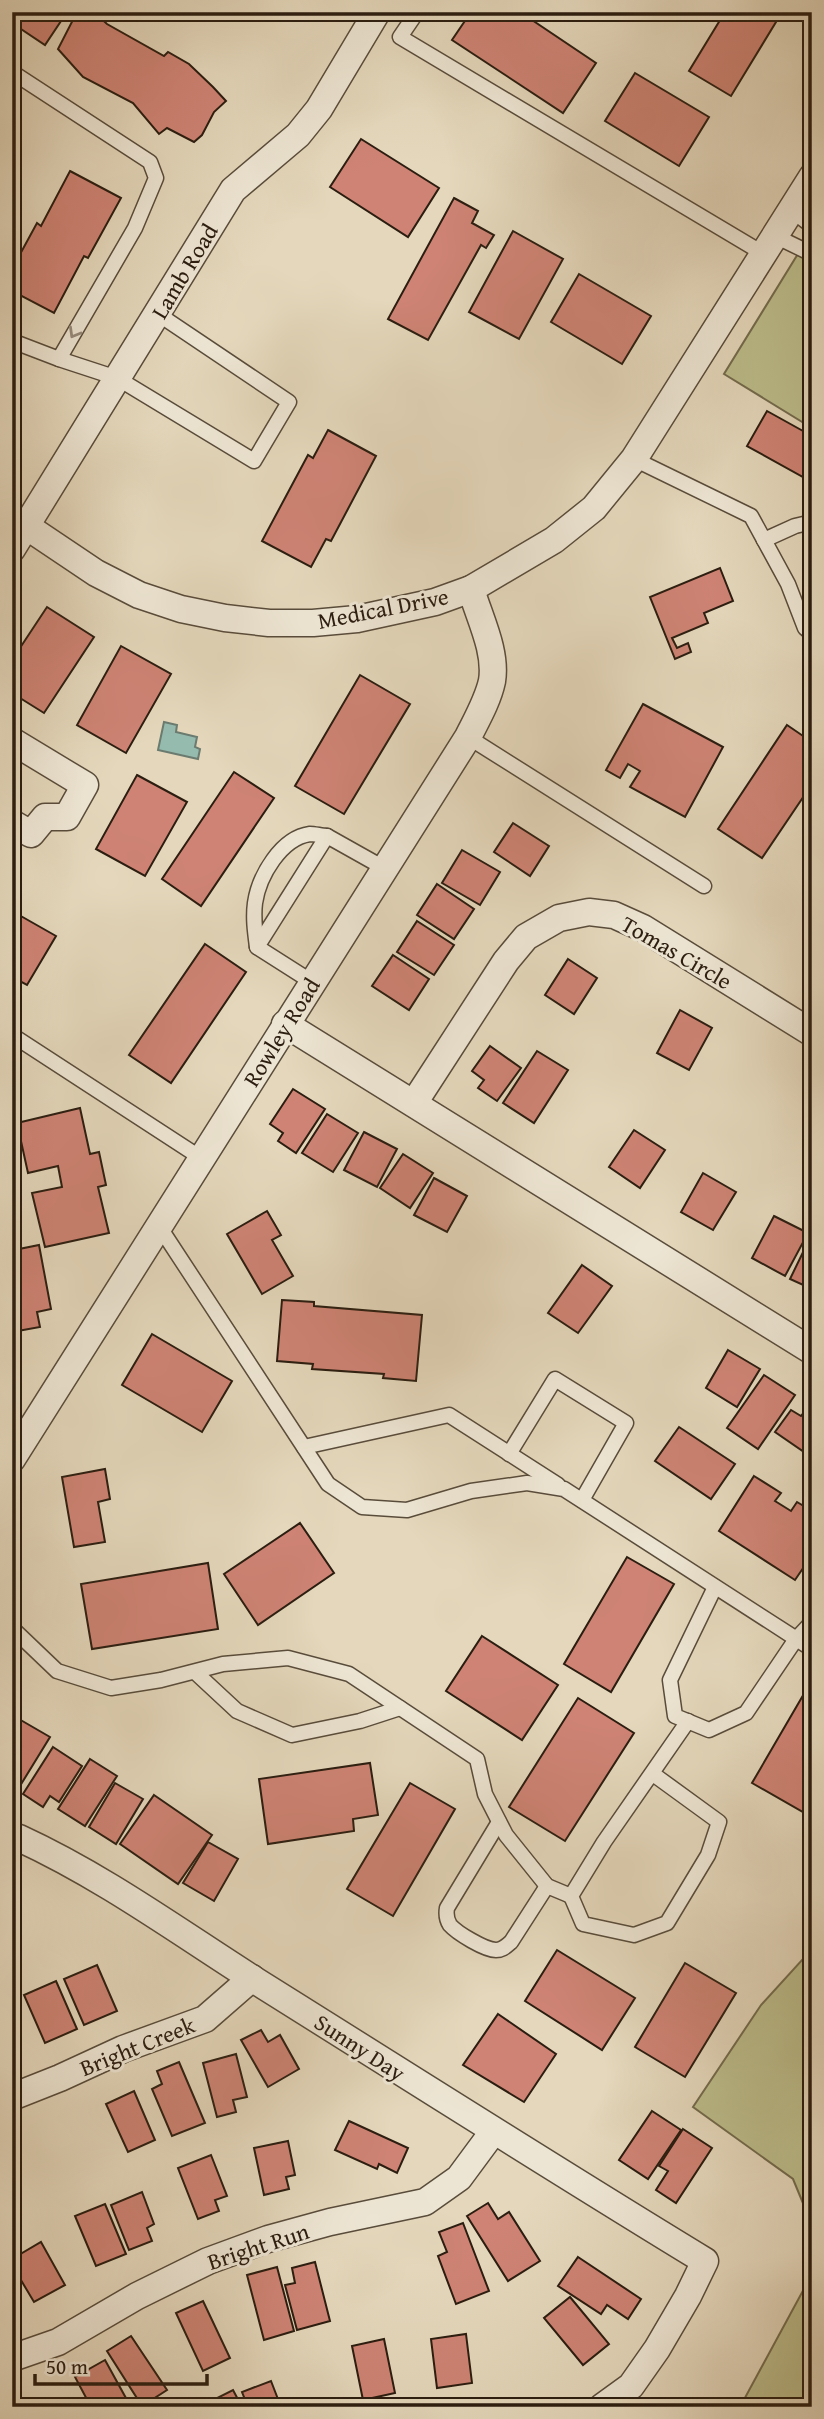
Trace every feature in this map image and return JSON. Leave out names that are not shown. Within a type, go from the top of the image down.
[{"type":"street","name":"Lamb Road","points":[[19,537],[233,190],[298,135],[319,109],[376,13]]},
{"type":"street","name":"Medical Drive","points":[[19,537],[139,595],[181,609],[225,618],[269,623],[302,623],[357,618],[435,602],[471,589],[554,540],[594,508],[634,459],[769,245],[802,218],[812,177]]},
{"type":"street","name":"Rowley Road","points":[[12,1459],[19,1431],[159,1226],[468,737],[481,712],[492,679],[490,652],[471,589]]},
{"type":"street","points":[[12,741],[86,785],[67,817],[45,817],[31,834],[12,823]]},
{"type":"street","name":"Tomas Circle","points":[[414,1103],[506,961],[526,937],[559,918],[589,912],[614,915],[643,928],[812,1033]]},
{"type":"street","points":[[285,1024],[812,1351]]},
{"type":"street","name":"Sunny Day","points":[[12,1839],[19,1839],[57,1856],[132,1900],[493,2132],[705,2261],[657,2349],[631,2386],[603,2407]]},
{"type":"street","name":"Bright Creek","points":[[12,2097],[123,2049],[205,2019],[251,1978]]},
{"type":"street","name":"Bright Run","points":[[12,2358],[58,2342],[127,2301],[208,2261],[268,2239],[330,2222],[425,2202],[459,2178],[493,2132]]},
{"type":"lane","points":[[417,12],[400,37],[769,245],[812,254]]},
{"type":"lane","points":[[12,72],[150,162],[156,178],[135,228],[59,359]]},
{"type":"lane","points":[[12,341],[117,377],[254,461],[289,402],[158,314]]},
{"type":"lane","points":[[634,459],[751,516],[788,584],[805,628],[812,634]]},
{"type":"lane","points":[[764,540],[812,522]]},
{"type":"lane","points":[[468,737],[705,886]]},
{"type":"lane","points":[[312,982],[257,947],[254,925],[256,901],[266,873],[278,853],[291,841],[311,834],[327,836],[384,868]]},
{"type":"lane","points":[[257,947],[327,836]]},
{"type":"lane","points":[[12,1035],[201,1158]]},
{"type":"lane","points":[[159,1226],[328,1484],[362,1507],[407,1510],[471,1491],[527,1483],[564,1489]]},
{"type":"lane","points":[[509,1454],[555,1379],[626,1423],[582,1500]]},
{"type":"lane","points":[[304,1447],[449,1415],[812,1649]]},
{"type":"lane","points":[[715,1587],[670,1681],[675,1716],[709,1730],[746,1713],[796,1639],[812,1622]]},
{"type":"lane","points":[[12,1628],[57,1671],[111,1688],[161,1680],[223,1664],[288,1657],[349,1674],[477,1759],[485,1794],[506,1835],[547,1886],[571,1896],[583,1924],[634,1936],[667,1923],[708,1855],[719,1822],[653,1774]]},
{"type":"lane","points":[[195,1672],[237,1711],[292,1735],[360,1721],[400,1708]]},
{"type":"lane","points":[[571,1896],[604,1842],[688,1721]]},
{"type":"lane","points":[[499,1822],[447,1908],[446,1917],[451,1926],[483,1948],[504,1948],[511,1942],[547,1886]]},
{"type":"green space","points":[[812,231],[812,428],[724,374]]},
{"type":"green space","points":[[812,1949],[812,2225],[793,2179],[693,2107],[761,2005]]},
{"type":"green space","points":[[812,2274],[812,2407],[740,2407]]},
{"type":"water","points":[[164,722],[177,725],[176,732],[197,737],[195,747],[200,749],[198,759],[158,750]]},
{"type":"building","points":[[12,12],[67,12],[45,45],[12,23]]},
{"type":"building","points":[[77,12],[94,12],[107,24],[164,56],[168,52],[189,64],[213,87],[226,101],[214,112],[202,135],[194,142],[167,128],[159,134],[133,103],[83,77],[58,49]]},
{"type":"building","points":[[471,12],[520,12],[596,63],[563,113],[452,40]]},
{"type":"building","points":[[725,12],[760,12],[776,22],[731,96],[689,71]]},
{"type":"building","points":[[635,73],[709,117],[679,166],[605,121]]},
{"type":"building","points":[[361,139],[439,188],[408,237],[330,187]]},
{"type":"building","points":[[70,171],[121,198],[88,258],[84,256],[54,313],[12,291],[12,269],[37,223],[41,226]]},
{"type":"building","points":[[454,198],[478,211],[472,223],[494,235],[486,248],[481,245],[428,340],[388,319]]},
{"type":"building","points":[[513,231],[563,259],[519,339],[469,312]]},
{"type":"building","points":[[579,274],[651,316],[622,364],[551,322]]},
{"type":"building","points":[[767,411],[812,436],[812,482],[747,446]]},
{"type":"building","points":[[328,430],[376,456],[331,541],[326,539],[311,567],[262,541],[308,455],[313,458]]},
{"type":"building","points":[[720,568],[733,601],[704,613],[708,623],[672,638],[677,648],[688,643],[691,652],[675,659],[650,597]]},
{"type":"building","points":[[47,607],[94,637],[44,713],[12,693],[12,660]]},
{"type":"building","points":[[121,646],[171,674],[126,753],[77,725]]},
{"type":"building","points":[[360,675],[410,704],[344,814],[295,786]]},
{"type":"building","points":[[643,704],[723,747],[685,817],[630,787],[640,771],[628,764],[620,778],[606,770]]},
{"type":"building","points":[[787,725],[806,738],[812,730],[812,784],[762,858],[718,829]]},
{"type":"building","points":[[234,772],[274,798],[201,906],[162,879]]},
{"type":"building","points":[[137,775],[187,802],[145,876],[96,849]]},
{"type":"building","points":[[513,823],[549,846],[530,876],[494,852]]},
{"type":"building","points":[[462,850],[500,872],[480,905],[442,883]]},
{"type":"building","points":[[437,884],[474,909],[454,939],[417,915]]},
{"type":"building","points":[[12,911],[56,936],[27,985],[12,977]]},
{"type":"building","points":[[417,921],[454,945],[434,975],[397,952]]},
{"type":"building","points":[[205,944],[246,972],[171,1083],[129,1055]]},
{"type":"building","points":[[393,955],[429,979],[409,1010],[372,986]]},
{"type":"building","points":[[568,959],[597,978],[574,1014],[545,995]]},
{"type":"building","points":[[680,1010],[712,1028],[689,1070],[657,1053]]},
{"type":"building","points":[[490,1046],[521,1068],[497,1101],[478,1088],[484,1080],[472,1071]]},
{"type":"building","points":[[537,1051],[568,1070],[534,1123],[503,1103]]},
{"type":"building","points":[[293,1089],[325,1109],[296,1153],[278,1141],[283,1133],[270,1124]]},
{"type":"building","points":[[80,1108],[90,1154],[99,1152],[106,1185],[98,1187],[109,1233],[45,1247],[32,1193],[62,1187],[58,1166],[28,1173],[17,1123]]},
{"type":"building","points":[[327,1114],[358,1133],[333,1172],[302,1153]]},
{"type":"building","points":[[634,1130],[665,1150],[640,1188],[609,1167]]},
{"type":"building","points":[[364,1132],[397,1149],[377,1187],[344,1170]]},
{"type":"building","points":[[403,1154],[433,1173],[410,1208],[380,1188]]},
{"type":"building","points":[[703,1173],[736,1192],[713,1230],[681,1212]]},
{"type":"building","points":[[434,1178],[467,1196],[447,1232],[414,1215]]},
{"type":"building","points":[[267,1211],[281,1235],[272,1240],[293,1276],[262,1294],[227,1234]]},
{"type":"building","points":[[774,1216],[808,1233],[785,1276],[752,1258]]},
{"type":"building","points":[[17,1235],[19,1249],[39,1245],[51,1309],[37,1312],[40,1327],[12,1332],[12,1236]]},
{"type":"building","points":[[807,1244],[812,1247],[812,1289],[790,1279]]},
{"type":"building","points":[[582,1265],[612,1286],[578,1333],[548,1313]]},
{"type":"building","points":[[282,1300],[314,1302],[314,1306],[422,1315],[416,1381],[383,1378],[384,1374],[312,1369],[313,1364],[277,1361]]},
{"type":"building","points":[[152,1334],[232,1381],[202,1432],[122,1385]]},
{"type":"building","points":[[728,1350],[760,1369],[737,1407],[706,1388]]},
{"type":"building","points":[[764,1375],[795,1395],[758,1449],[727,1428]]},
{"type":"building","points":[[808,1407],[812,1409],[812,1446],[807,1454],[775,1432],[791,1410],[801,1416]]},
{"type":"building","points":[[679,1427],[735,1464],[711,1499],[655,1461]]},
{"type":"building","points":[[105,1469],[110,1499],[98,1502],[105,1542],[74,1547],[62,1477]]},
{"type":"building","points":[[754,1476],[781,1493],[775,1501],[791,1511],[797,1502],[812,1511],[812,1555],[795,1580],[719,1531]]},
{"type":"building","points":[[300,1523],[334,1573],[258,1625],[224,1574]]},
{"type":"building","points":[[627,1557],[674,1584],[611,1692],[564,1664]]},
{"type":"building","points":[[208,1563],[218,1629],[92,1649],[81,1584]]},
{"type":"building","points":[[482,1636],[558,1685],[522,1740],[446,1691]]},
{"type":"building","points":[[812,1680],[812,1812],[810,1816],[752,1783]]},
{"type":"building","points":[[578,1698],[634,1733],[565,1841],[509,1807]]},
{"type":"building","points":[[12,1715],[50,1737],[12,1799]]},
{"type":"building","points":[[53,1747],[82,1766],[59,1802],[50,1796],[43,1807],[23,1794]]},
{"type":"building","points":[[90,1759],[117,1776],[85,1826],[58,1809]]},
{"type":"building","points":[[370,1763],[378,1815],[353,1819],[354,1831],[268,1844],[259,1779]]},
{"type":"building","points":[[115,1783],[143,1799],[116,1844],[89,1827]]},
{"type":"building","points":[[410,1783],[455,1809],[393,1916],[347,1889]]},
{"type":"building","points":[[154,1795],[212,1835],[178,1884],[120,1844]]},
{"type":"building","points":[[208,1842],[238,1859],[214,1901],[183,1883]]},
{"type":"building","points":[[557,1950],[635,1998],[602,2050],[525,2001]]},
{"type":"building","points":[[685,1963],[736,1993],[685,2077],[635,2047]]},
{"type":"building","points":[[97,1965],[117,2011],[84,2025],[64,1979]]},
{"type":"building","points":[[56,1981],[77,2029],[45,2043],[24,1995]]},
{"type":"building","points":[[498,2014],[556,2054],[524,2102],[463,2065]]},
{"type":"building","points":[[261,2030],[268,2042],[280,2035],[299,2069],[268,2087],[241,2040]]},
{"type":"building","points":[[236,2054],[247,2097],[233,2100],[236,2112],[217,2117],[203,2063]]},
{"type":"building","points":[[179,2062],[205,2123],[172,2136],[152,2089],[162,2084],[157,2071]]},
{"type":"building","points":[[134,2091],[155,2140],[128,2152],[106,2104]]},
{"type":"building","points":[[652,2111],[681,2130],[648,2179],[619,2160]]},
{"type":"building","points":[[349,2121],[408,2148],[397,2173],[379,2164],[377,2169],[335,2150]]},
{"type":"building","points":[[683,2129],[712,2148],[676,2203],[656,2190],[668,2171],[659,2166]]},
{"type":"building","points":[[288,2141],[295,2175],[286,2177],[289,2189],[264,2195],[254,2148]]},
{"type":"building","points":[[211,2155],[227,2196],[215,2200],[219,2211],[198,2219],[178,2168]]},
{"type":"building","points":[[142,2192],[154,2224],[147,2228],[152,2241],[129,2250],[111,2205]]},
{"type":"building","points":[[488,2203],[498,2219],[509,2212],[540,2261],[508,2281],[467,2216]]},
{"type":"building","points":[[105,2204],[126,2254],[96,2266],[75,2216]]},
{"type":"building","points":[[463,2223],[489,2291],[456,2304],[438,2256],[447,2252],[439,2232]]},
{"type":"building","points":[[41,2242],[65,2285],[34,2302],[12,2265],[12,2259]]},
{"type":"building","points":[[578,2257],[641,2299],[628,2319],[607,2305],[601,2314],[558,2286]]},
{"type":"building","points":[[315,2262],[330,2321],[297,2330],[285,2285],[295,2283],[292,2268]]},
{"type":"building","points":[[277,2267],[294,2331],[264,2340],[247,2275]]},
{"type":"building","points":[[570,2297],[609,2344],[583,2365],[544,2318]]},
{"type":"building","points":[[203,2301],[230,2358],[203,2371],[176,2313]]},
{"type":"building","points":[[466,2334],[472,2383],[437,2388],[431,2339]]},
{"type":"building","points":[[131,2336],[167,2390],[142,2406],[107,2351]]},
{"type":"building","points":[[384,2339],[395,2393],[363,2400],[352,2346]]},
{"type":"building","points":[[105,2360],[127,2400],[115,2407],[91,2407],[75,2377]]},
{"type":"building","points":[[271,2381],[281,2407],[248,2407],[242,2392]]},
{"type":"building","points":[[233,2390],[242,2407],[203,2407],[203,2405]]}]
